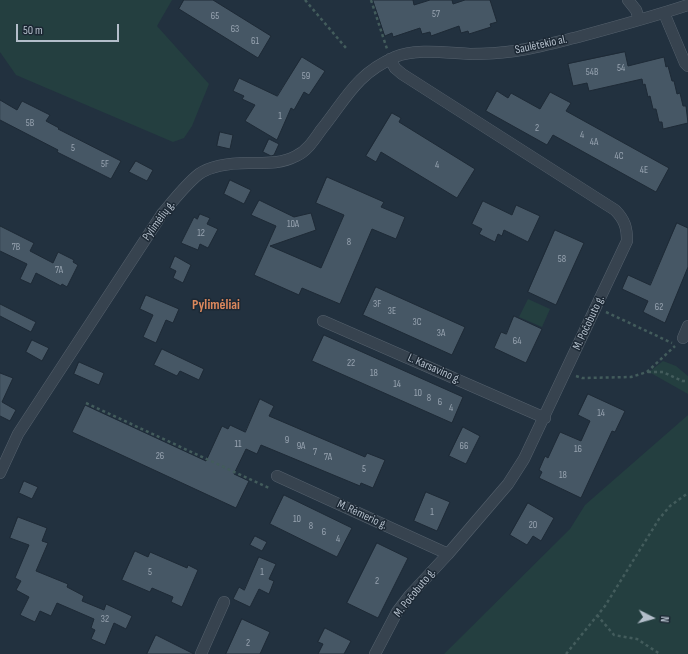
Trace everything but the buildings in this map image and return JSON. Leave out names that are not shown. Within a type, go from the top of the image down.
[{"type":"street","points":[[628,0],[636,10],[640,19]]},
{"type":"street","name":"Saulėtekio al.","points":[[390,59],[396,56],[412,53],[473,54],[516,51],[560,42],[688,5]]},
{"type":"street","points":[[664,13],[685,63],[688,66]]},
{"type":"street","name":"M. Počobuto g.","points":[[375,654],[397,612],[410,595],[448,554],[508,484],[524,459],[545,418],[627,241],[627,230],[623,219],[616,210],[402,74],[395,68],[390,59]]},
{"type":"street","name":"Pylimėlių g.","points":[[0,472],[18,434],[162,214],[178,195],[200,174],[216,167],[232,163],[272,163],[286,161],[297,156],[313,140],[354,85],[366,74],[390,59]]},
{"type":"street","name":"L. Karsavino g.","points":[[323,321],[545,418]]},
{"type":"street","points":[[683,338],[688,326]]},
{"type":"street","name":"M. Rėmerio g.","points":[[277,476],[448,554]]},
{"type":"street","points":[[201,654],[224,602]]},
{"type":"path","points":[[305,0],[346,48]]},
{"type":"path","points":[[371,0],[390,59]]},
{"type":"path","points":[[596,307],[676,345],[647,372]]},
{"type":"path","points":[[566,373],[582,378],[631,377],[647,372],[663,372],[682,381],[688,381]]},
{"type":"path","points":[[86,403],[271,489]]},
{"type":"path","points":[[566,654],[619,584],[659,519],[670,506],[688,493]]},
{"type":"path","points":[[597,615],[614,634],[637,640],[660,654]]},
{"type":"green space","points":[[0,0],[172,0],[157,26],[209,84],[192,126],[184,138],[173,142],[16,75],[0,52]]},
{"type":"green space","points":[[528,299],[550,309],[542,327],[519,317]]},
{"type":"green space","points":[[663,361],[676,366],[688,376],[688,394],[649,372]]},
{"type":"green space","points":[[688,415],[688,654],[444,654],[570,529],[585,505]]},
{"type":"district","name":"Pylimėliai","points":[[216,305]]}]
